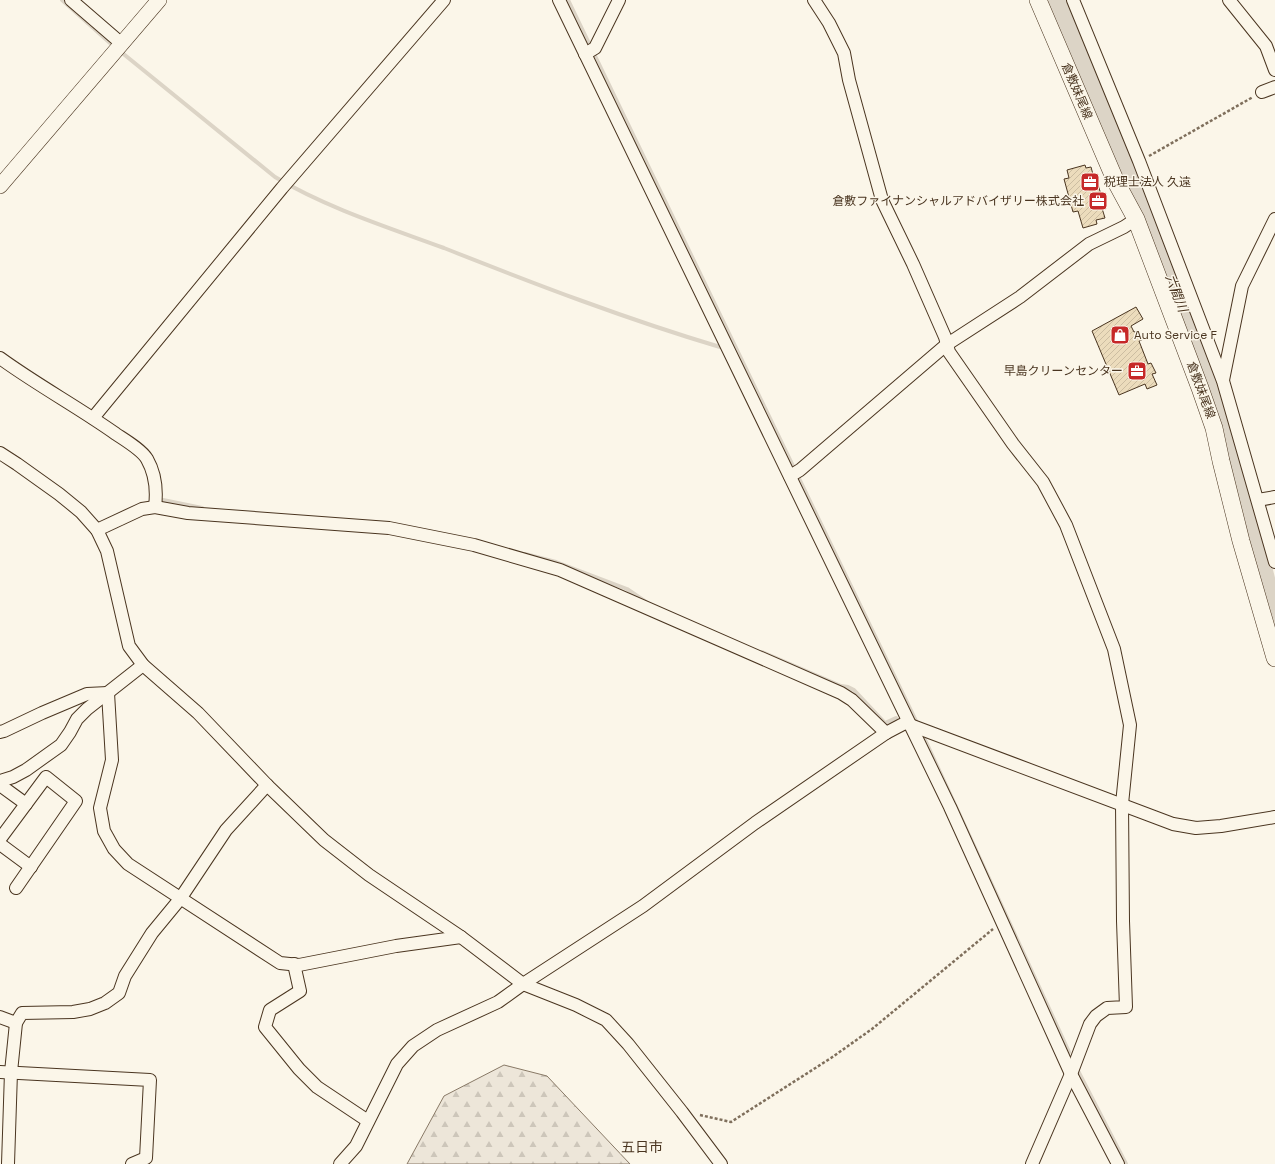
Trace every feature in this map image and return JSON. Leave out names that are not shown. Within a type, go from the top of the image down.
[{"type":"main road","name":"倉敷妹尾線","points":[[1038,0],[1116,182],[1136,219],[1203,387],[1241,541],[1275,658]]},
{"type":"street","points":[[71,0],[119,48]]},
{"type":"street","points":[[0,186],[159,0]]},
{"type":"street","points":[[93,418],[286,184],[444,0]]},
{"type":"street","points":[[559,0],[590,52],[917,726],[950,807],[1071,1074],[1118,1164]]},
{"type":"street","points":[[590,52],[619,0]]},
{"type":"street","points":[[814,0],[829,23],[844,53],[849,80],[882,200],[929,300],[949,352],[1013,444],[1042,482],[1066,525],[1114,649],[1130,725],[1122,804],[1123,921],[1126,1007],[1107,1008],[1096,1016],[1090,1024],[1071,1074],[1032,1164]]},
{"type":"street","points":[[1073,0],[1139,161],[1220,381],[1258,500],[1275,562]]},
{"type":"street","points":[[1229,0],[1266,46],[1275,70]]},
{"type":"street","points":[[1262,92],[1275,86]]},
{"type":"street","points":[[1220,381],[1242,286],[1275,218]]},
{"type":"street","points":[[794,473],[946,345],[1020,297],[1089,244],[1124,227],[1136,219]]},
{"type":"street","points":[[0,358],[93,418],[134,446],[147,458],[152,471],[157,493],[155,507]]},
{"type":"street","points":[[0,453],[59,494],[81,512],[97,530],[107,551],[128,646],[143,665],[198,713],[267,785],[324,840],[369,875],[461,937],[523,984],[576,1005],[606,1020],[628,1044],[721,1164]]},
{"type":"street","points":[[1258,500],[1275,497]]},
{"type":"street","points":[[97,530],[142,509],[155,507],[188,513],[389,528],[474,545],[560,570],[841,692],[852,700],[886,733]]},
{"type":"street","points":[[0,781],[13,777],[26,770],[61,745],[77,719],[87,709],[143,665]]},
{"type":"street","points":[[0,732],[87,694],[108,693]]},
{"type":"street","points":[[108,693],[112,760],[100,808],[104,831],[114,850],[128,864],[280,963],[299,965],[396,946],[461,937]]},
{"type":"street","points":[[340,1164],[356,1146],[397,1064],[413,1046],[437,1030],[498,1002],[523,984],[643,906],[755,823],[886,733],[905,723],[917,726],[1173,824],[1196,828],[1221,826],[1275,817]]},
{"type":"street","points":[[0,839],[46,777],[76,801],[16,888]]},
{"type":"street","points":[[0,785],[26,804]]},
{"type":"street","points":[[8,1164],[5,1127],[6,1072],[16,1023],[22,1012],[73,1012],[90,1009],[105,1003],[119,993],[125,976],[152,933],[180,899],[226,830],[267,785]]},
{"type":"street","points":[[0,844],[31,867]]},
{"type":"street","points":[[294,964],[300,991],[270,1010],[265,1027],[299,1069],[317,1087],[368,1121]]},
{"type":"street","points":[[0,1017],[16,1023]]},
{"type":"street","points":[[6,1072],[150,1080],[146,1158],[132,1164]]},
{"type":"path","points":[[1139,161],[1262,92]]},
{"type":"path","points":[[682,1112],[731,1122],[831,1058],[872,1028],[1002,922]]},
{"type":"green space","points":[[504,1065],[547,1076],[630,1164],[407,1164],[444,1096]]},
{"type":"building","points":[[1085,165],[1086,168],[1091,167],[1095,182],[1097,181],[1104,205],[1101,205],[1105,218],[1096,220],[1097,224],[1083,228],[1078,211],[1073,212],[1064,179],[1069,178],[1067,170]]},
{"type":"building","points":[[1136,307],[1143,319],[1131,326],[1134,332],[1138,331],[1142,340],[1139,341],[1148,364],[1151,363],[1156,373],[1152,374],[1157,385],[1147,389],[1145,384],[1119,395],[1092,331]]},
{"type":"waterway","points":[[62,0],[110,43],[275,177],[295,188],[336,208],[547,288],[650,325],[720,347]]},
{"type":"waterway","points":[[568,0],[918,725]]},
{"type":"waterway","name":"六間川","points":[[1056,0],[1123,153],[1214,388],[1265,587],[1275,619]]},
{"type":"waterway","points":[[163,500],[202,508]]},
{"type":"waterway","points":[[525,554],[556,562],[627,589],[646,602]]},
{"type":"waterway","points":[[762,652],[841,686],[854,690],[885,723],[896,718]]},
{"type":"waterway","points":[[921,731],[1069,1052]]},
{"type":"waterway","points":[[1077,1069],[1126,1164]]},
{"type":"place","name":"税理士法人 久遠","points":[[1090,182]]},
{"type":"place","name":"倉敷ファイナンシャルアドバイザリー株式会社","points":[[1098,201]]},
{"type":"place","name":"Auto Service F","points":[[1120,335]]},
{"type":"place","name":"早島クリーンセンター","points":[[1137,371]]},
{"type":"district","name":"五日市","points":[[642,1147]]}]
